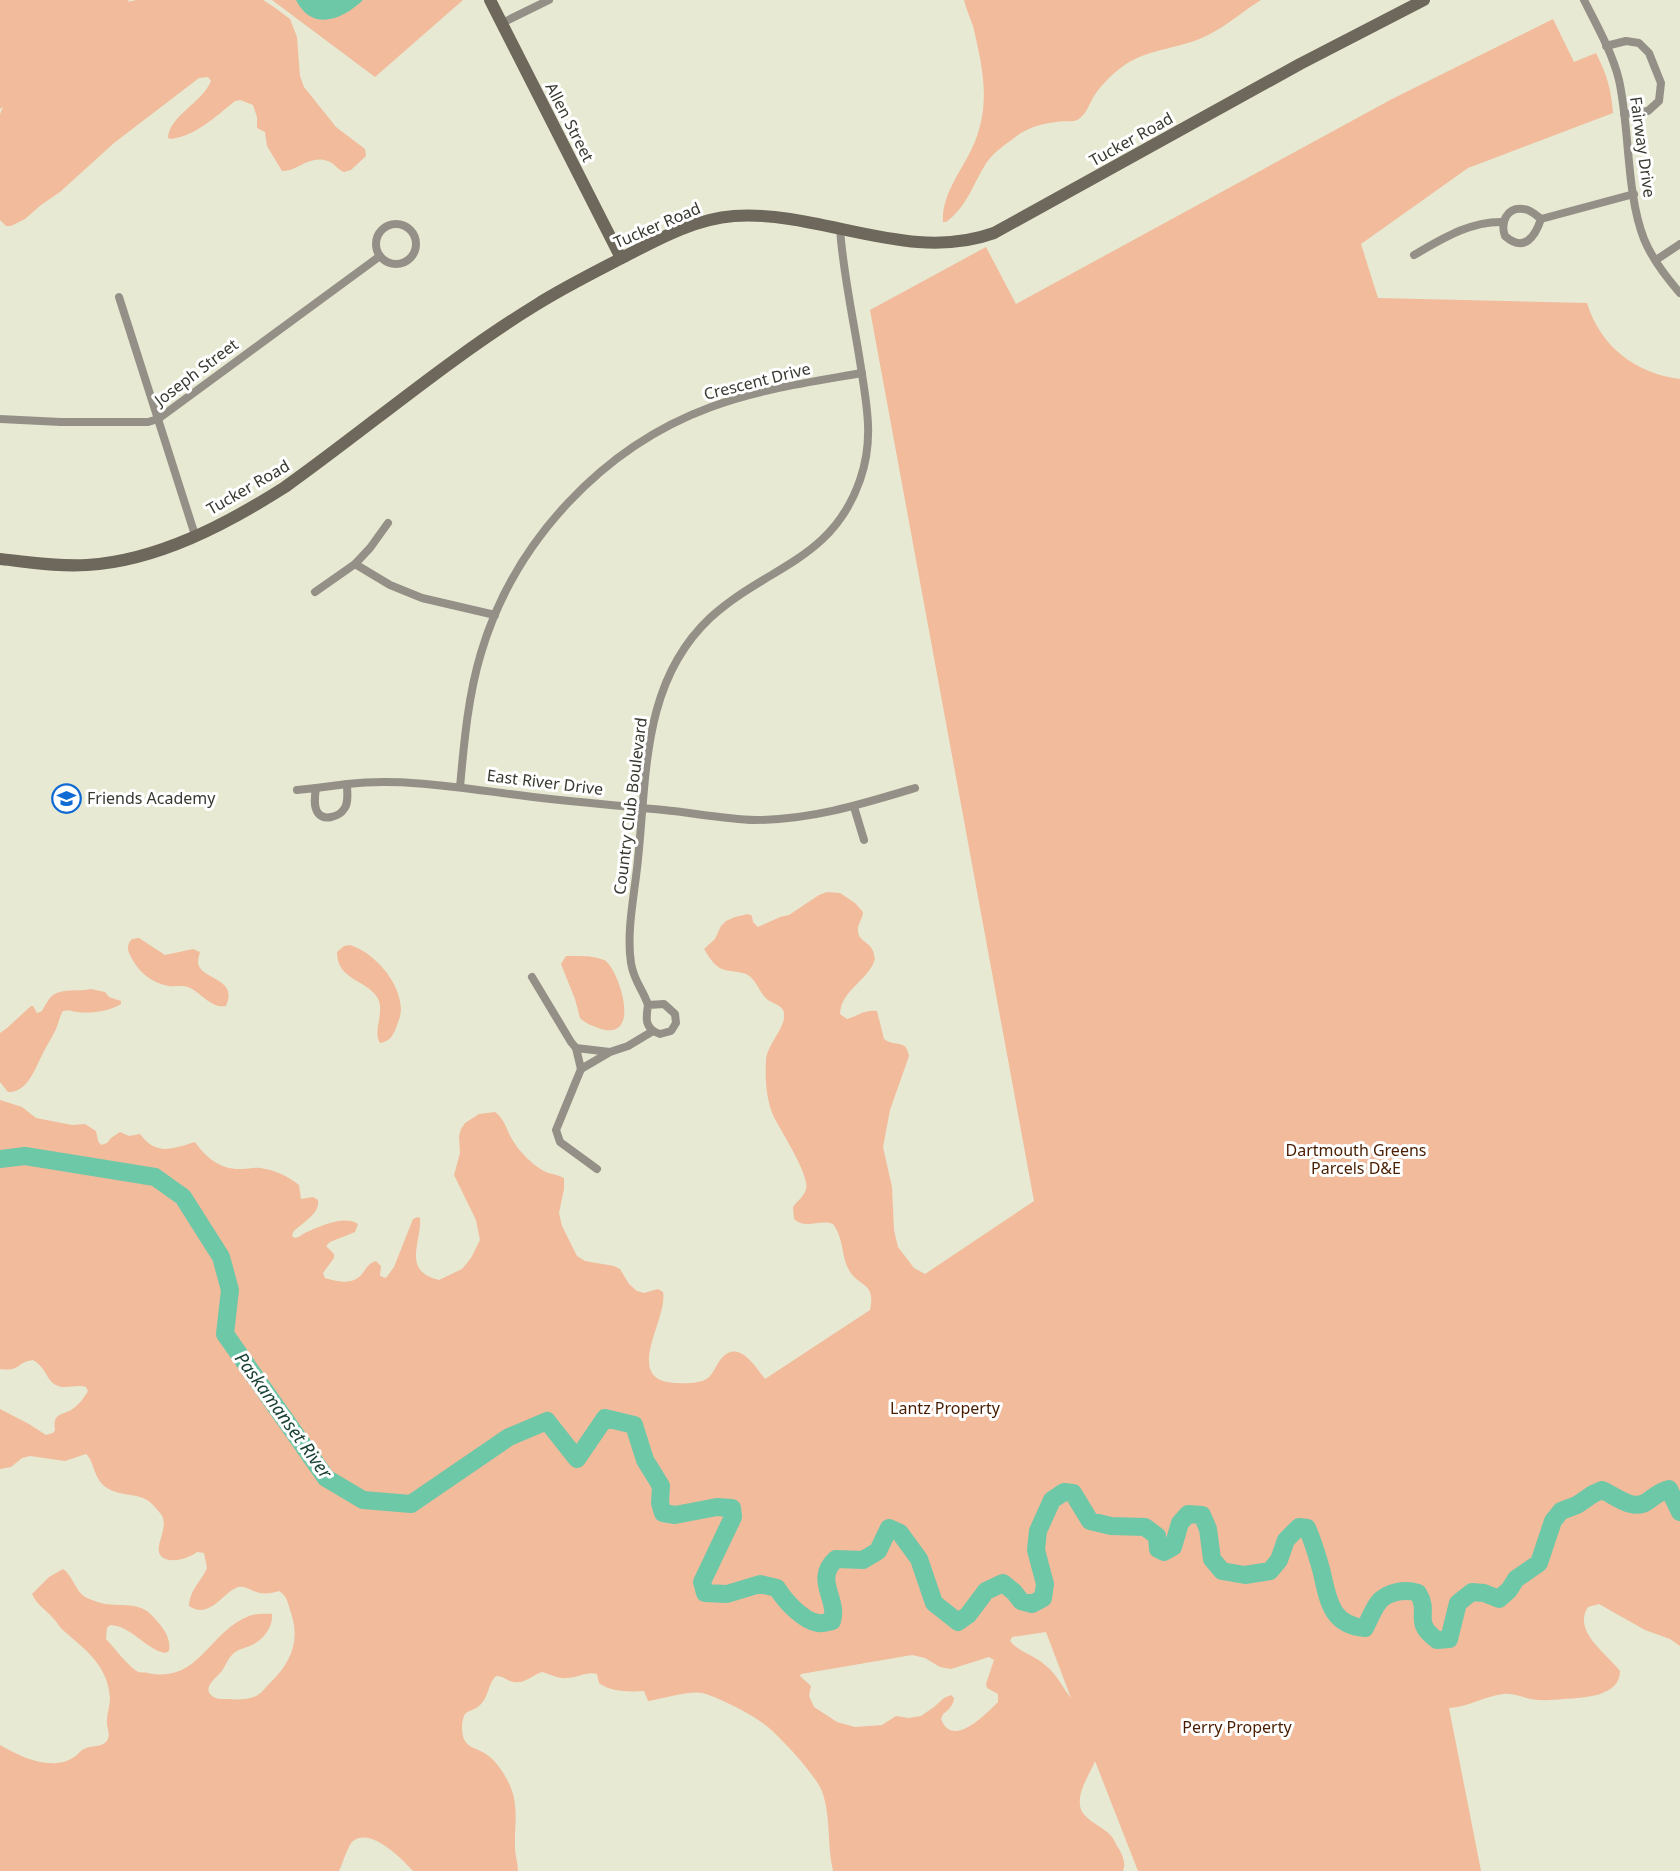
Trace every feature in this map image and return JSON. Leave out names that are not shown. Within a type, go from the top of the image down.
[{"type":"main road","name":"Allen Street","points":[[490,0],[621,258]]},
{"type":"main road","name":"Tucker Road","points":[[0,558],[62,565],[100,564],[155,551],[195,535],[261,502],[285,487],[456,360],[552,295],[684,228],[725,217],[777,218],[914,242],[963,241],[994,233],[1300,64],[1424,0]]},
{"type":"street","points":[[502,23],[549,0]]},
{"type":"street","name":"Fairway Drive","points":[[1584,0],[1618,77],[1634,194],[1645,242],[1680,293]]},
{"type":"street","points":[[1606,46],[1626,40],[1639,43],[1649,53],[1661,83],[1659,101],[1648,111],[1624,114]]},
{"type":"street","points":[[1541,219],[1634,194]]},
{"type":"street","points":[[1523,208],[1530,210],[1541,219],[1532,239],[1519,243],[1510,241],[1504,236],[1503,222],[1514,210],[1523,208]]},
{"type":"street","points":[[1414,255],[1445,237],[1478,224],[1488,221],[1503,222]]},
{"type":"street","points":[[399,223],[412,231],[416,238],[416,246],[414,254],[408,260],[393,264],[380,256],[376,249],[376,241],[378,233],[384,227],[399,223]]},
{"type":"street","name":"Country Club Boulevard","points":[[653,1031],[646,1022],[648,1005],[634,977],[630,956],[633,896],[651,740],[659,700],[668,675],[680,654],[696,634],[723,608],[822,541],[839,521],[853,498],[863,471],[868,439],[867,403],[842,255],[840,228]]},
{"type":"street","points":[[1656,261],[1680,244]]},
{"type":"street","name":"Joseph Street","points":[[0,419],[148,422],[158,418],[380,256]]},
{"type":"street","points":[[119,297],[195,535]]},
{"type":"street","name":"Crescent Drive","points":[[460,787],[465,737],[475,680],[481,654],[495,615],[522,561],[548,526],[589,483],[645,440],[674,422],[728,401],[862,373]]},
{"type":"street","points":[[315,592],[355,564],[388,524]]},
{"type":"street","points":[[355,564],[390,585],[422,598],[495,615]]},
{"type":"street","name":"East River Drive","points":[[297,790],[382,781],[460,787],[548,799],[754,820],[809,816],[854,807],[915,788]]},
{"type":"street","points":[[316,788],[317,811],[321,815],[330,817],[340,814],[346,806],[347,784]]},
{"type":"street","points":[[854,807],[864,840]]},
{"type":"street","points":[[532,977],[576,1048],[580,1069],[556,1130],[560,1142],[597,1169]]},
{"type":"street","points":[[580,1069],[653,1031],[660,1034],[670,1032],[675,1025],[676,1016],[666,1005],[648,1005]]},
{"type":"street","points":[[576,1048],[610,1052]]},
{"type":"green space","points":[[0,0],[129,0],[128,2],[136,0],[263,0],[290,19],[297,37],[300,76],[304,87],[336,127],[365,149],[366,156],[351,170],[344,172],[331,162],[324,160],[307,162],[282,171],[267,146],[265,132],[257,128],[257,117],[253,105],[240,100],[235,101],[213,119],[189,134],[168,138],[174,123],[201,96],[211,81],[208,77],[199,78],[114,143],[60,192],[25,219],[6,226],[0,220],[0,114],[3,107],[0,109]]},
{"type":"green space","points":[[272,0],[463,0],[375,77]]},
{"type":"green space","points":[[964,0],[1261,0],[1208,35],[1146,55],[1126,64],[1101,87],[1079,119],[1039,125],[1019,135],[990,158],[960,209],[954,216],[943,222],[946,199],[973,146],[983,109],[983,81],[979,54]]},
{"type":"green space","points":[[1553,19],[1574,62],[1596,53],[1608,82],[1613,113],[1468,168],[1361,244],[1378,298],[1587,303],[1601,332],[1622,355],[1649,371],[1680,379],[1680,1646],[1670,1639],[1645,1630],[1599,1604],[1588,1607],[1584,1616],[1584,1625],[1593,1642],[1620,1671],[1618,1680],[1607,1691],[1589,1697],[1547,1700],[1503,1694],[1449,1708],[1481,1871],[1138,1871],[1095,1761],[1083,1788],[1080,1799],[1081,1810],[1088,1819],[1113,1838],[1124,1860],[1123,1871],[833,1871],[827,1813],[820,1787],[788,1746],[759,1720],[702,1693],[648,1701],[644,1691],[620,1691],[604,1686],[599,1683],[597,1674],[590,1673],[564,1678],[542,1672],[518,1682],[496,1676],[491,1682],[484,1701],[466,1713],[462,1724],[465,1741],[494,1761],[511,1788],[516,1810],[515,1848],[518,1871],[413,1871],[386,1846],[368,1838],[360,1838],[351,1843],[339,1871],[0,1871],[0,1745],[28,1759],[59,1763],[77,1755],[82,1750],[104,1744],[109,1737],[107,1720],[110,1698],[105,1677],[88,1652],[63,1630],[32,1594],[49,1577],[63,1569],[87,1598],[105,1604],[137,1607],[151,1615],[167,1635],[169,1651],[165,1653],[151,1647],[125,1629],[110,1625],[107,1628],[106,1639],[131,1667],[140,1672],[165,1674],[180,1671],[192,1664],[235,1623],[252,1615],[272,1614],[270,1627],[265,1635],[254,1644],[234,1653],[211,1683],[209,1692],[217,1698],[242,1699],[260,1694],[289,1659],[295,1631],[287,1602],[279,1591],[263,1593],[238,1587],[216,1604],[203,1610],[189,1606],[194,1590],[207,1568],[204,1553],[197,1552],[175,1560],[162,1557],[159,1548],[164,1524],[160,1513],[147,1500],[107,1488],[99,1480],[86,1454],[65,1461],[30,1456],[22,1458],[11,1467],[0,1469],[0,1409],[46,1435],[55,1430],[56,1418],[76,1406],[88,1391],[82,1386],[56,1385],[33,1360],[12,1369],[0,1369],[0,1100],[22,1107],[36,1118],[72,1125],[85,1124],[96,1131],[101,1145],[120,1132],[129,1136],[140,1134],[152,1146],[165,1149],[195,1142],[209,1158],[221,1165],[234,1169],[266,1169],[286,1176],[299,1185],[301,1199],[313,1197],[318,1200],[314,1214],[293,1232],[292,1236],[295,1238],[332,1222],[346,1221],[358,1224],[355,1232],[330,1242],[326,1246],[334,1254],[334,1258],[323,1273],[325,1278],[342,1282],[355,1279],[376,1261],[381,1266],[380,1276],[386,1278],[394,1267],[413,1219],[418,1217],[420,1227],[416,1255],[420,1270],[427,1276],[439,1280],[462,1269],[471,1258],[480,1240],[476,1220],[454,1175],[460,1153],[459,1136],[465,1123],[479,1114],[495,1112],[502,1119],[515,1144],[527,1158],[544,1171],[564,1178],[559,1213],[562,1226],[577,1256],[585,1261],[620,1269],[629,1284],[637,1291],[644,1293],[658,1289],[663,1292],[663,1302],[649,1354],[649,1366],[653,1375],[667,1382],[699,1382],[712,1374],[727,1353],[734,1351],[746,1356],[765,1379],[870,1310],[871,1294],[869,1289],[849,1270],[837,1229],[833,1224],[803,1224],[794,1219],[793,1207],[805,1192],[806,1182],[799,1163],[773,1115],[766,1081],[767,1055],[781,1028],[783,1010],[765,997],[748,975],[718,966],[704,949],[715,939],[721,926],[735,917],[748,914],[752,916],[753,922],[758,927],[789,915],[819,895],[827,892],[840,893],[855,903],[863,912],[858,934],[872,949],[875,959],[867,973],[845,998],[840,1014],[847,1019],[865,1012],[877,1011],[884,1039],[906,1047],[909,1056],[890,1110],[883,1147],[892,1187],[894,1230],[898,1247],[914,1268],[925,1274],[1034,1201],[870,310],[986,247],[1016,304],[1392,99]],"holes":[[[1046,1632],[1071,1698],[1049,1669],[1010,1641],[1012,1637]],[[912,1655],[925,1658],[940,1667],[951,1669],[989,1657],[994,1660],[986,1684],[987,1688],[998,1694],[998,1702],[969,1727],[960,1730],[953,1731],[946,1727],[941,1719],[953,1703],[954,1698],[951,1695],[921,1716],[909,1718],[896,1716],[882,1725],[855,1727],[837,1722],[814,1707],[809,1696],[811,1686],[800,1676]]]},
{"type":"green space","points":[[139,938],[165,955],[193,949],[200,952],[199,966],[224,985],[228,991],[226,1006],[211,1003],[188,987],[162,985],[146,976],[137,967],[128,950],[132,939]]},
{"type":"green space","points":[[350,945],[368,955],[385,970],[400,999],[400,1017],[396,1028],[388,1040],[380,1043],[377,1033],[380,1008],[377,997],[366,986],[346,974],[338,961],[337,952],[344,946]]},
{"type":"green space","points":[[566,956],[595,957],[604,960],[609,965],[624,1001],[621,1024],[614,1030],[601,1029],[580,1018],[561,964]]},
{"type":"green space","points":[[91,989],[105,992],[109,997],[121,1001],[121,1004],[94,1012],[63,1011],[30,1079],[20,1089],[8,1092],[0,1082],[0,1033],[31,1006],[37,1013],[42,1011],[50,998],[57,993]]},
{"type":"shaded area","points":[[296,0],[363,0],[346,13],[328,20],[310,16]]},
{"type":"waterway","name":"Paskamanset River","points":[[0,1159],[25,1156],[155,1177],[183,1197],[221,1257],[230,1290],[225,1334],[326,1478],[363,1500],[411,1504],[509,1437],[547,1421],[577,1459],[605,1418],[634,1425],[645,1460],[661,1486],[660,1503],[663,1513],[675,1515],[717,1507],[732,1508],[733,1517],[702,1582],[705,1593],[727,1594],[760,1584],[777,1588],[800,1614],[818,1623],[832,1621],[832,1605],[826,1582],[830,1567],[836,1559],[863,1560],[878,1551],[889,1528],[900,1533],[919,1559],[934,1603],[958,1622],[968,1615],[986,1591],[1003,1583],[1021,1601],[1032,1604],[1043,1598],[1045,1584],[1036,1550],[1038,1531],[1052,1500],[1064,1492],[1073,1493],[1090,1521],[1111,1526],[1145,1527],[1157,1536],[1158,1549],[1164,1552],[1173,1547],[1180,1523],[1188,1514],[1202,1515],[1208,1529],[1212,1559],[1222,1571],[1245,1575],[1270,1571],[1279,1560],[1286,1540],[1299,1527],[1307,1528],[1332,1608],[1337,1615],[1353,1626],[1365,1628],[1374,1609],[1386,1596],[1402,1591],[1418,1593],[1423,1607],[1425,1628],[1437,1640],[1449,1639],[1458,1603],[1472,1592],[1484,1593],[1499,1599],[1516,1579],[1539,1563],[1553,1521],[1561,1511],[1577,1505],[1593,1494],[1602,1490],[1636,1505],[1669,1489],[1680,1512]]},
{"type":"place","name":"Friends Academy","points":[[66,798]]},
{"type":"park label","name":"Dartmouth Greens Parcels D&E","points":[[1356,1159]]},
{"type":"park label","name":"Lantz Property","points":[[945,1408]]},
{"type":"park label","name":"Perry Property","points":[[1237,1727]]}]
